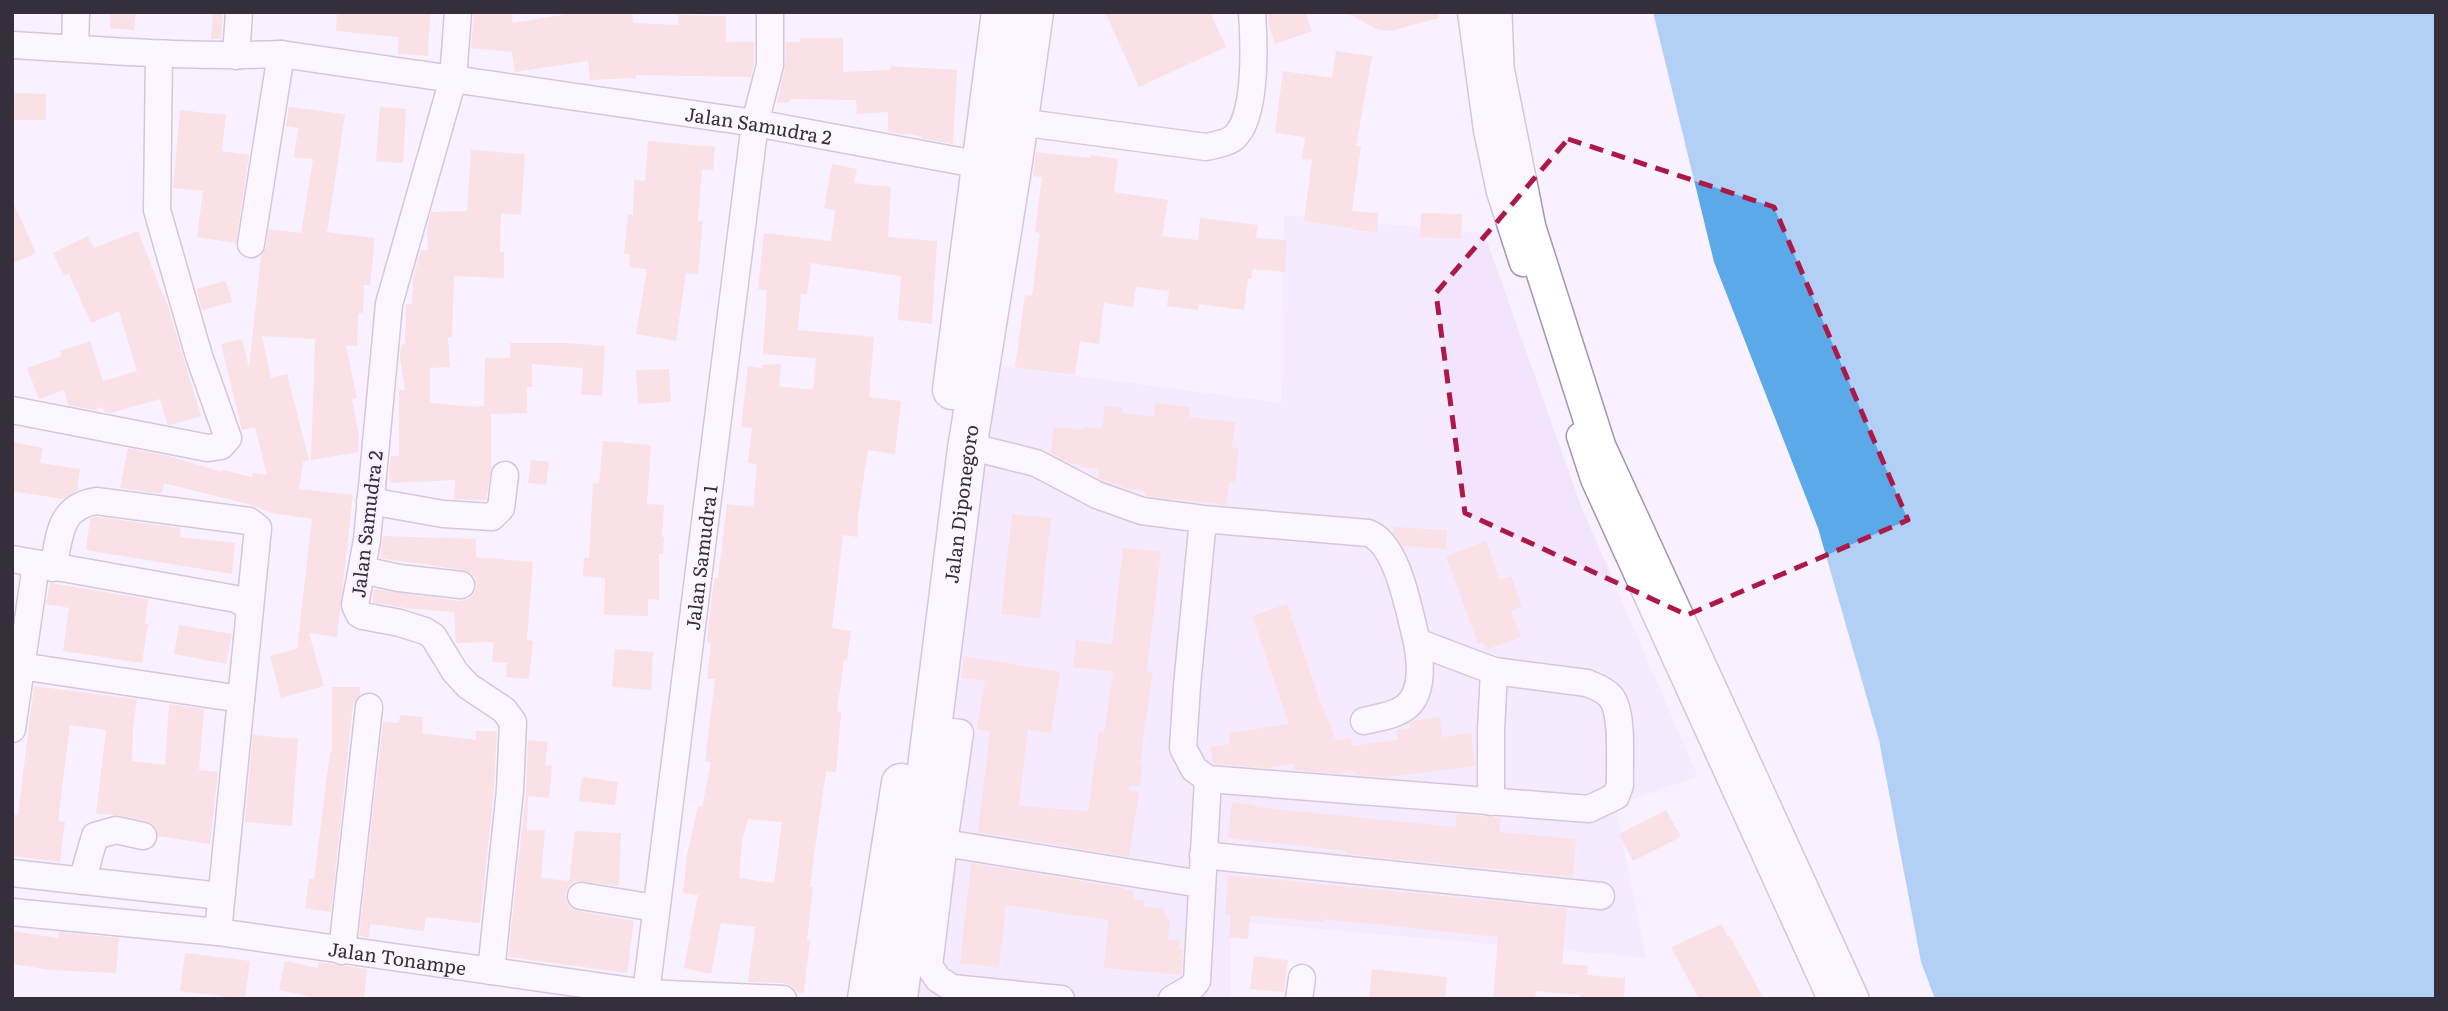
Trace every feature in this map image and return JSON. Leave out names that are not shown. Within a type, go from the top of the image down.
[{"type":"highway","name":"Jalan Diponegoro","points":[[866,999],[901,781],[1001,12]]},
{"type":"highway","name":"Jalan Diponegoro","points":[[898,999],[967,449],[1034,12]]},
{"type":"main road","points":[[1495,12],[1497,68],[1529,228],[1599,447],[1852,999]]},
{"type":"street","points":[[75,48],[76,12]]},
{"type":"street","points":[[236,56],[239,12]]},
{"type":"street","name":"Jalan Samudra 2","points":[[458,12],[453,79],[389,304],[370,501],[356,600],[359,614],[400,623],[433,636],[455,672],[468,686],[504,710],[513,722],[510,790],[491,971]]},
{"type":"street","name":"Jalan Samudra 1","points":[[646,993],[755,122],[770,65],[770,12]]},
{"type":"street","points":[[1019,122],[1206,147],[1233,139],[1241,130],[1250,107],[1250,88],[1255,65],[1252,12]]},
{"type":"street","points":[[1471,12],[1487,130],[1500,192],[1594,479],[1831,999]]},
{"type":"street","name":"Jalan Samudra 2","points":[[12,44],[159,54],[281,54],[755,122],[981,165]]},
{"type":"street","points":[[12,410],[208,449],[221,446],[228,438],[199,356],[157,210],[159,54]]},
{"type":"street","points":[[251,244],[281,54]]},
{"type":"street","points":[[967,449],[976,448],[1036,463],[1097,495],[1142,511],[1375,535],[1388,548],[1394,560],[1417,642],[1421,668],[1419,681],[1407,706],[1398,712],[1364,720]]},
{"type":"street","points":[[370,501],[443,514],[492,517],[501,508],[505,475]]},
{"type":"street","points":[[12,729],[14,694],[34,564],[71,510],[81,503],[96,501],[256,524],[259,531],[218,932]]},
{"type":"street","points":[[1203,519],[1183,748],[1194,769],[1208,779],[1589,809],[1616,796],[1620,785],[1618,711],[1611,697],[1587,683],[1494,671],[1417,642]]},
{"type":"street","points":[[34,564],[236,599],[250,607]]},
{"type":"street","points":[[362,570],[398,578],[461,585]]},
{"type":"street","points":[[20,666],[241,699]]},
{"type":"street","points":[[1491,802],[1494,671]]},
{"type":"street","points":[[342,951],[369,707]]},
{"type":"street","points":[[933,730],[960,733],[929,966],[938,979],[953,988],[996,995],[1062,999]]},
{"type":"street","points":[[1172,999],[1191,988],[1197,981],[1208,779]]},
{"type":"street","points":[[82,881],[95,836],[116,830],[143,836]]},
{"type":"street","points":[[944,843],[1201,884]]},
{"type":"street","points":[[1203,855],[1601,896]]},
{"type":"street","points":[[12,873],[221,896]]},
{"type":"street","points":[[581,896],[656,908]]},
{"type":"street","name":"Jalan Tonampe","points":[[12,912],[218,932],[491,971],[555,989],[783,999]]},
{"type":"highlighted area","points":[[1568,139],[1774,207],[1908,520],[1687,615],[1465,513],[1436,293]]},
{"type":"shaded area","points":[[1284,215],[1484,233],[1581,506],[1698,777],[1615,805],[1646,958],[1231,921],[1231,999],[913,999],[996,365],[1281,403]]},
{"type":"water","points":[[1653,12],[2436,12],[2436,999],[1935,999],[1921,962],[1879,740],[1818,528],[1714,262]]},
{"type":"building","points":[[111,12],[136,12],[134,30],[110,28]]},
{"type":"building","points":[[213,12],[223,12],[221,39],[211,39]]},
{"type":"building","points":[[337,12],[430,14],[428,56],[398,54],[399,37],[336,31]]},
{"type":"building","points":[[474,12],[513,12],[512,23],[568,14],[632,12],[633,23],[678,25],[678,15],[726,16],[726,42],[754,42],[754,63],[751,77],[636,75],[636,78],[590,80],[588,61],[515,72],[512,52],[471,48]]},
{"type":"building","points":[[1105,12],[1210,12],[1226,47],[1139,87]]},
{"type":"building","points":[[1268,12],[1305,12],[1312,31],[1275,44]]},
{"type":"building","points":[[1346,12],[1438,12],[1439,18],[1390,31],[1376,29]]},
{"type":"building","points":[[800,38],[843,38],[843,72],[890,70],[890,66],[957,70],[953,144],[888,132],[888,112],[857,114],[856,100],[790,99],[790,102],[777,103],[785,69],[786,42],[800,42]]},
{"type":"building","points":[[1336,51],[1372,56],[1356,146],[1361,146],[1352,211],[1378,213],[1377,232],[1304,221],[1312,160],[1302,159],[1305,137],[1275,133],[1283,71],[1332,78]]},
{"type":"building","points":[[15,93],[46,94],[46,120],[12,120]]},
{"type":"building","points":[[289,107],[345,114],[327,232],[375,238],[370,285],[364,285],[363,314],[358,313],[357,346],[346,346],[357,398],[352,399],[359,437],[358,452],[311,460],[315,339],[262,336],[271,378],[287,374],[309,460],[303,462],[299,489],[353,495],[337,637],[309,633],[324,686],[281,698],[270,656],[297,649],[312,519],[271,513],[248,504],[164,483],[162,494],[120,488],[128,448],[168,456],[222,472],[223,470],[252,477],[253,473],[267,475],[255,427],[242,430],[221,344],[242,339],[249,368],[261,256],[266,247],[269,229],[301,233],[313,159],[294,157],[298,128],[286,126]]},
{"type":"building","points":[[380,107],[406,109],[403,163],[376,161]]},
{"type":"building","points":[[180,110],[226,115],[222,151],[249,155],[236,243],[197,237],[203,191],[173,188]]},
{"type":"building","points":[[648,141],[715,147],[713,170],[702,170],[698,221],[703,222],[698,274],[686,273],[676,341],[636,334],[647,269],[630,267],[629,254],[624,254],[628,214],[633,215],[634,180],[645,181]]},
{"type":"building","points":[[471,150],[525,154],[521,215],[501,213],[500,252],[504,252],[504,278],[454,276],[452,337],[448,337],[450,367],[430,368],[430,403],[484,406],[485,358],[510,358],[510,343],[605,346],[602,396],[581,394],[583,368],[532,364],[532,387],[527,387],[527,413],[491,414],[491,470],[486,500],[454,499],[455,480],[390,483],[389,469],[391,456],[399,456],[399,390],[405,390],[400,358],[401,345],[405,344],[406,304],[412,304],[413,278],[421,250],[428,250],[427,227],[431,212],[467,211]]},
{"type":"building","points":[[1036,152],[1118,159],[1114,192],[1168,200],[1162,236],[1198,240],[1200,218],[1258,225],[1256,238],[1287,240],[1285,272],[1253,269],[1251,279],[1248,279],[1244,310],[1199,304],[1198,310],[1167,306],[1169,291],[1136,287],[1133,307],[1104,303],[1099,344],[1080,341],[1075,375],[1015,367],[1025,295],[1032,296],[1040,233],[1035,232],[1042,177],[1033,176]]},
{"type":"building","points":[[832,164],[857,169],[854,183],[891,187],[888,237],[937,241],[932,324],[898,320],[901,276],[811,263],[807,295],[801,294],[798,330],[874,337],[869,397],[901,401],[895,454],[868,450],[858,516],[858,537],[843,535],[832,628],[851,631],[847,660],[844,659],[837,712],[841,713],[836,772],[826,771],[810,887],[813,887],[807,940],[810,941],[804,993],[797,992],[784,983],[748,982],[755,927],[721,923],[711,974],[684,968],[698,895],[683,893],[687,855],[698,806],[702,807],[711,762],[705,761],[715,679],[707,679],[711,643],[707,642],[714,578],[718,578],[727,504],[753,507],[757,464],[748,463],[752,428],[741,427],[748,366],[762,368],[762,365],[781,364],[779,386],[813,390],[816,358],[763,354],[767,290],[758,289],[764,233],[831,241],[835,210],[824,208]],"holes":[[[748,819],[782,822],[774,883],[739,878],[742,841]]]},
{"type":"building","points":[[12,200],[36,253],[12,264]]},
{"type":"building","points":[[1421,213],[1462,214],[1461,239],[1420,237]]},
{"type":"building","points":[[138,231],[165,296],[201,416],[170,425],[167,424],[160,399],[110,413],[104,412],[103,407],[94,410],[68,405],[64,390],[39,399],[27,368],[62,356],[60,351],[90,341],[103,381],[137,371],[119,311],[91,323],[69,274],[64,276],[53,253],[88,236],[94,248]]},
{"type":"building","points":[[226,281],[232,302],[202,310],[196,289]]},
{"type":"building","points":[[669,369],[671,402],[638,404],[636,370]]},
{"type":"building","points":[[1155,403],[1190,407],[1189,417],[1235,422],[1232,447],[1239,448],[1235,483],[1229,482],[1226,505],[1146,496],[1145,491],[1128,489],[1098,478],[1099,469],[1071,464],[1051,453],[1054,427],[1102,429],[1105,406],[1123,408],[1122,413],[1154,417]]},
{"type":"building","points":[[603,441],[651,445],[647,504],[664,505],[664,537],[663,554],[659,554],[659,600],[648,599],[648,616],[604,615],[605,578],[583,576],[584,558],[589,558],[593,483],[599,484]]},
{"type":"building","points":[[12,442],[43,448],[40,463],[80,469],[77,490],[63,499],[12,491]]},
{"type":"building","points":[[531,460],[549,462],[546,485],[528,483]]},
{"type":"building","points":[[1012,514],[1051,518],[1040,618],[1001,614]]},
{"type":"building","points":[[97,517],[181,528],[180,537],[235,543],[232,574],[86,550],[90,519]]},
{"type":"building","points":[[1394,527],[1447,530],[1446,549],[1403,546],[1393,533]]},
{"type":"building","points":[[383,536],[476,539],[476,557],[533,562],[527,640],[533,641],[529,679],[506,677],[507,663],[492,662],[494,642],[456,643],[454,612],[373,602],[374,589],[459,601],[468,599],[474,594],[476,587],[475,578],[463,570],[380,558]]},
{"type":"building","points":[[1486,541],[1500,580],[1511,576],[1522,607],[1511,611],[1521,637],[1486,650],[1483,642],[1478,644],[1446,556]]},
{"type":"building","points":[[1123,548],[1161,552],[1147,671],[1153,672],[1143,739],[1140,785],[1129,786],[1129,791],[1139,792],[1129,857],[978,832],[990,731],[977,729],[985,681],[961,678],[964,656],[1060,672],[1051,733],[1028,729],[1019,806],[1088,811],[1099,732],[1104,733],[1113,672],[1073,667],[1076,640],[1112,644]]},
{"type":"building","points":[[50,583],[148,599],[145,624],[148,624],[142,663],[63,651],[69,608],[46,604]]},
{"type":"building","points":[[1287,604],[1336,740],[1351,738],[1352,746],[1398,740],[1397,730],[1410,728],[1409,723],[1440,717],[1442,737],[1471,733],[1475,766],[1387,777],[1355,775],[1355,771],[1340,774],[1295,770],[1294,764],[1266,768],[1213,764],[1211,747],[1230,744],[1229,733],[1289,724],[1252,616]]},
{"type":"building","points":[[179,625],[232,634],[226,664],[174,654]]},
{"type":"building","points":[[615,649],[653,652],[651,690],[612,687]]},
{"type":"building","points":[[34,686],[137,699],[132,761],[165,765],[169,704],[204,709],[199,770],[218,772],[210,844],[158,836],[154,825],[146,821],[119,815],[96,814],[106,730],[70,725],[58,821],[65,822],[60,862],[12,856],[12,827],[14,815],[18,815]]},
{"type":"building","points":[[332,687],[360,687],[360,695],[353,705],[331,912],[305,908],[309,879],[314,879],[332,752]]},
{"type":"building","points":[[400,715],[423,717],[422,733],[476,740],[476,731],[497,731],[494,789],[480,923],[426,917],[424,931],[370,924],[369,938],[359,936],[383,722],[399,723]]},
{"type":"building","points":[[253,735],[298,739],[292,826],[245,822]]},
{"type":"building","points":[[528,740],[548,742],[545,765],[552,766],[549,798],[528,796],[527,830],[545,830],[541,878],[569,881],[575,831],[621,833],[619,886],[576,881],[569,886],[565,894],[571,908],[578,911],[634,921],[627,973],[508,957],[526,792]]},
{"type":"building","points":[[582,777],[618,782],[615,805],[579,801]]},
{"type":"building","points":[[1232,802],[1255,807],[1455,827],[1457,814],[1501,818],[1499,832],[1576,839],[1573,877],[1346,854],[1347,851],[1228,838]]},
{"type":"building","points":[[1666,810],[1681,837],[1633,861],[1619,834]]},
{"type":"building","points":[[971,863],[1133,891],[1133,899],[1144,900],[1143,906],[1162,908],[1170,921],[1168,939],[1180,940],[1179,949],[1183,949],[1182,975],[1104,968],[1108,920],[1006,905],[999,968],[960,963]]},
{"type":"building","points":[[1228,875],[1567,908],[1562,964],[1588,966],[1587,975],[1625,978],[1624,999],[1580,999],[1580,995],[1536,991],[1535,999],[1493,999],[1498,937],[1325,919],[1325,922],[1250,916],[1248,939],[1229,937],[1231,915],[1225,914]]},
{"type":"building","points":[[1722,924],[1764,999],[1699,999],[1671,947]]},
{"type":"building","points":[[12,931],[58,938],[59,932],[119,938],[116,973],[51,970],[12,964]]},
{"type":"building","points":[[185,953],[250,961],[245,999],[180,991]]},
{"type":"building","points":[[1254,956],[1288,960],[1284,992],[1250,989]]},
{"type":"building","points":[[285,961],[318,968],[319,962],[367,969],[364,999],[321,999],[279,990]]},
{"type":"building","points":[[1372,969],[1447,977],[1445,999],[1369,999]]}]
